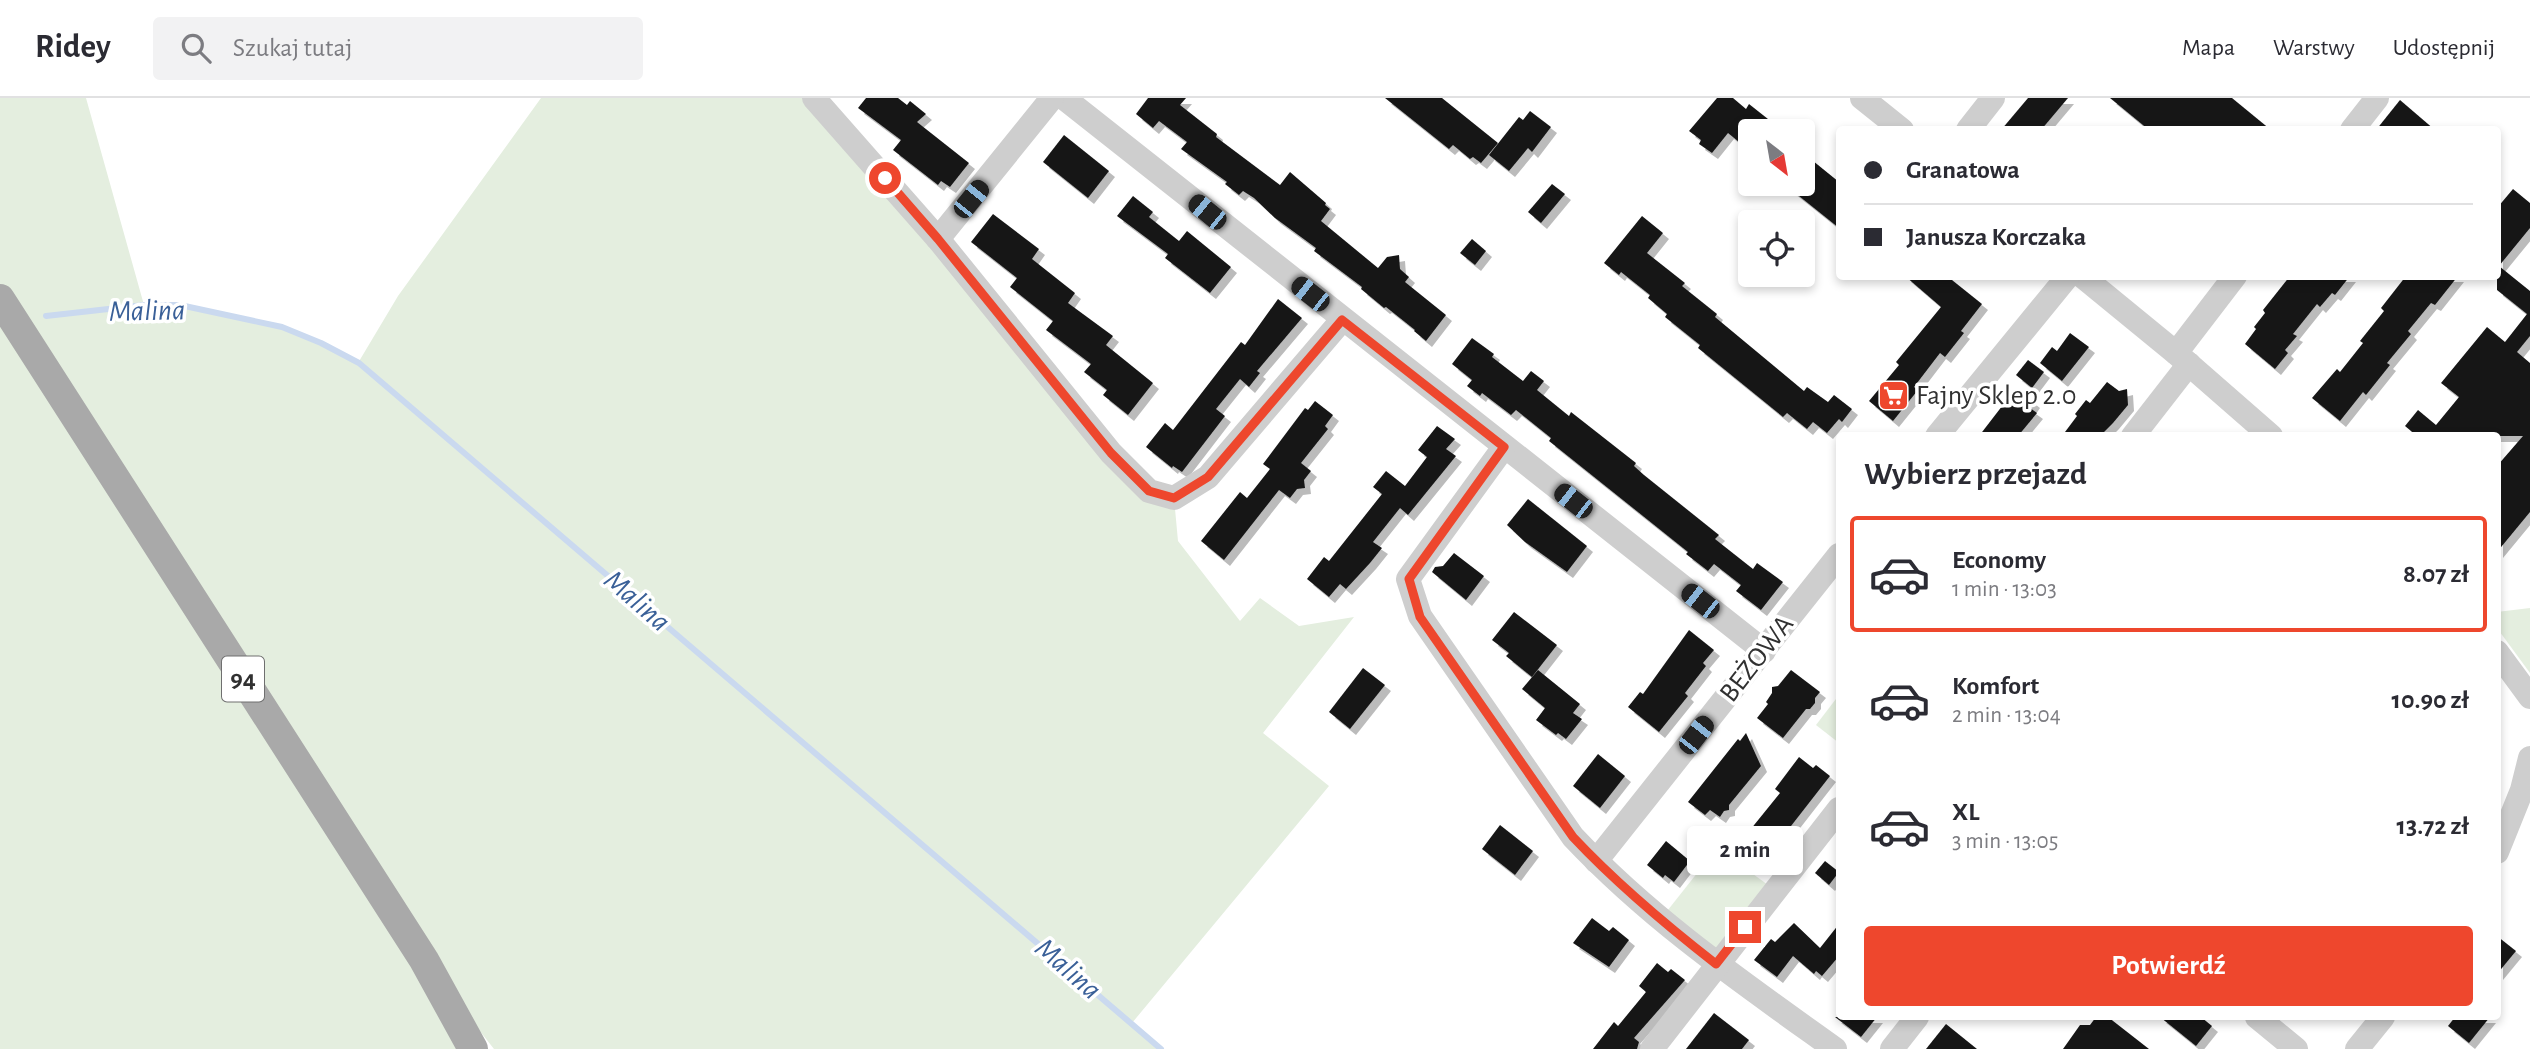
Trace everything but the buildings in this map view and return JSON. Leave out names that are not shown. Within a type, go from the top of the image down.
[{"type":"main road","name":"94","points":[[0,299],[424,960],[473,1049]]},
{"type":"main road","name":"94","points":[[424,960],[494,1049]]},
{"type":"street","points":[[814,98],[938,239],[1111,453],[1149,491],[1174,498],[1208,477],[1342,320]]},
{"type":"street","points":[[938,239],[1052,98]]},
{"type":"street","points":[[1064,98],[1764,651]]},
{"type":"street","points":[[1862,98],[1897,126]]},
{"type":"street","points":[[1971,126],[1993,98]]},
{"type":"street","points":[[2355,126],[2377,98]]},
{"type":"street","points":[[1940,432],[2065,280]]},
{"type":"street","points":[[2087,280],[2183,358],[2267,432]]},
{"type":"street","points":[[2136,432],[2232,280]]},
{"type":"street","points":[[1504,447],[1409,579],[1420,617],[1573,837],[1596,861],[1666,925],[1835,1049]]},
{"type":"street","name":"BEŻOWA","points":[[1596,861],[1836,559]]},
{"type":"street","points":[[2501,658],[2530,698]]},
{"type":"street","points":[[2501,842],[2522,790],[2530,758]]},
{"type":"street","points":[[1652,1049],[1836,813]]},
{"type":"street","points":[[1892,1049],[1915,1020]]},
{"type":"street","points":[[2261,1020],[2296,1049]]},
{"type":"street","points":[[2357,1049],[2381,1020]]},
{"type":"green space","points":[[0,98],[86,98],[144,305],[180,305],[282,327],[358,363],[398,296],[541,98],[814,98],[1111,453],[1174,498],[1178,541],[1240,621],[1260,598],[1299,626],[1354,617],[1263,733],[1329,786],[1132,1023],[1161,1049],[494,1049],[428,965],[473,1049],[0,1049]]},
{"type":"green space","points":[[2530,608],[2530,673],[2501,633],[2501,612]]},
{"type":"green space","points":[[1836,699],[1836,741],[1816,725]]},
{"type":"green space","points":[[1717,848],[1775,890],[1716,964],[1660,920]]},
{"type":"waterway","name":"Malina","points":[[46,316],[144,305],[180,305],[282,327],[359,363],[1161,1049]]},
{"type":"place","name":"Fajny Sklep 2.0","points":[[1893,396]]},
{"type":"route","points":[[885,178],[938,239],[1111,453],[1149,491],[1174,498],[1208,477],[1342,320],[1504,447],[1409,579],[1420,617],[1573,837],[1596,861],[1666,925],[1716,964],[1745,927]]}]
